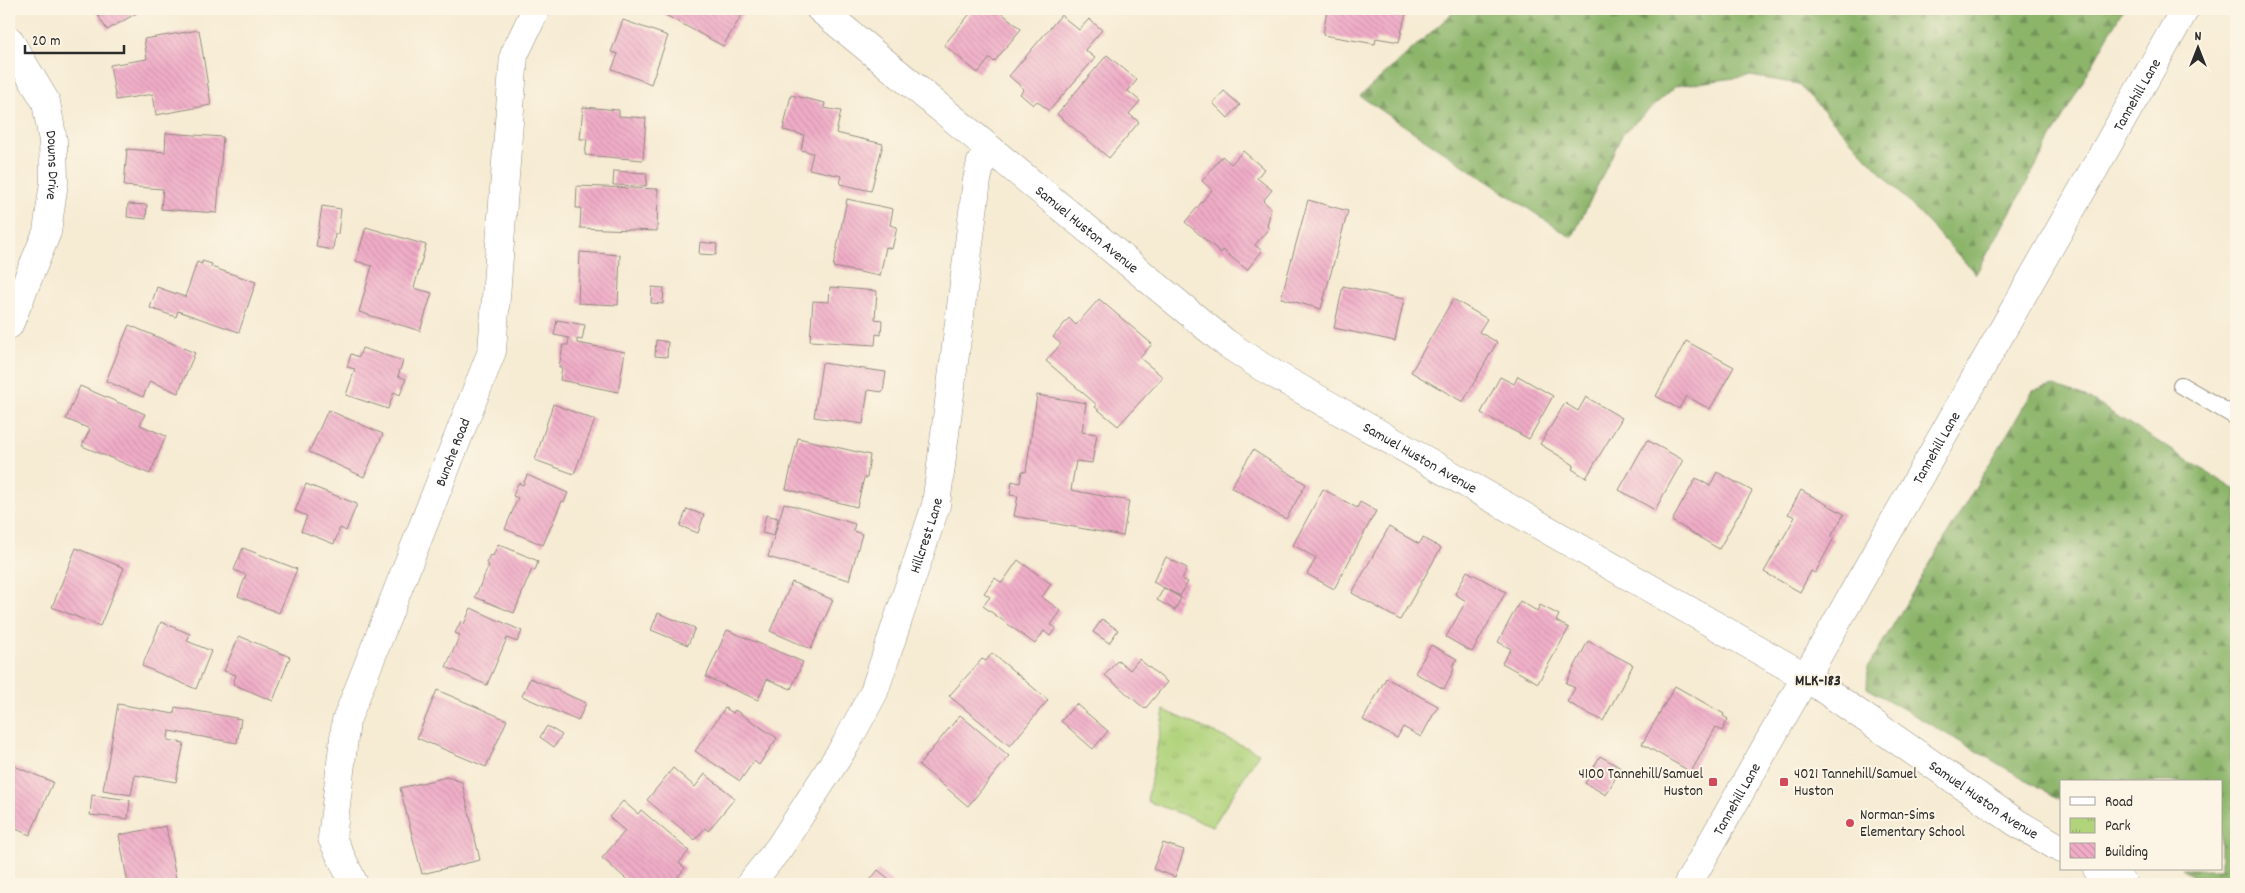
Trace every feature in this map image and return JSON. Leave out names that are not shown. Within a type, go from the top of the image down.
[{"type":"street","name":"Bunche Road","points":[[354,884],[332,838],[346,721],[492,351],[514,55],[536,9]]},
{"type":"street","name":"Samuel Huston Avenue","points":[[820,9],[1187,312],[1262,367],[1806,677],[2017,823],[2060,848]]},
{"type":"street","name":"Tannehill Lane","points":[[1688,884],[2185,9]]},
{"type":"street","name":"Downs Drive","points":[[9,40],[46,102],[53,142],[54,182],[47,232],[9,325]]},
{"type":"street","name":"Hillcrest Lane","points":[[750,884],[779,848],[846,744],[874,692],[933,515],[978,174],[981,162],[990,149]]},
{"type":"street","points":[[2099,870],[2123,884]]},
{"type":"lane","points":[[2181,385],[2236,417]]},
{"type":"green space","points":[[1457,9],[2123,9],[1976,274],[1798,84],[1750,76],[1676,86],[1623,133],[1572,238],[1360,96]]},
{"type":"green space","points":[[2054,386],[2088,398],[2236,490],[2236,884],[2207,884],[2183,870],[2222,870],[2222,780],[2060,780],[2060,799],[1867,688],[1868,667],[2033,391]]},
{"type":"green space","points":[[1164,710],[1259,753],[1213,826],[1147,801]]},
{"type":"building","points":[[144,9],[107,30],[95,10]]},
{"type":"building","points":[[660,9],[745,10],[723,46],[658,11]]},
{"type":"building","points":[[974,9],[997,9],[1021,29],[994,62],[990,58],[978,73],[944,45]]},
{"type":"building","points":[[1327,9],[1407,9],[1399,42],[1376,38],[1375,44],[1323,35]]},
{"type":"building","points":[[1061,15],[1079,30],[1089,19],[1102,30],[1085,50],[1095,58],[1049,111],[1037,101],[1033,105],[1020,94],[1024,89],[1009,76]]},
{"type":"building","points":[[623,20],[668,36],[651,84],[612,69],[618,54],[611,52]]},
{"type":"building","points":[[199,30],[211,105],[156,115],[153,94],[116,100],[110,65],[147,59],[144,39]]},
{"type":"building","points":[[1107,55],[1137,80],[1128,91],[1140,101],[1129,114],[1139,122],[1109,158],[1057,114]]},
{"type":"building","points":[[1224,91],[1240,105],[1228,118],[1213,103]]},
{"type":"building","points":[[791,95],[825,103],[824,108],[841,111],[836,133],[883,144],[871,191],[840,184],[842,176],[809,169],[813,153],[801,150],[804,135],[783,130]]},
{"type":"building","points":[[583,107],[619,110],[619,116],[646,118],[643,160],[585,155],[587,139],[580,139]]},
{"type":"building","points":[[166,133],[223,137],[217,213],[161,209],[163,189],[124,186],[127,149],[165,152]]},
{"type":"building","points":[[1243,151],[1264,169],[1257,178],[1272,190],[1263,201],[1271,208],[1267,227],[1269,228],[1255,245],[1262,251],[1247,270],[1223,250],[1221,253],[1185,222],[1212,190],[1202,181],[1222,156],[1231,164]]},
{"type":"building","points":[[614,171],[647,173],[646,186],[613,185]]},
{"type":"building","points":[[577,186],[658,189],[657,231],[580,228],[581,208],[576,208]]},
{"type":"building","points":[[847,199],[893,209],[890,225],[897,227],[892,249],[886,247],[880,276],[833,267]]},
{"type":"building","points":[[1308,200],[1348,211],[1321,309],[1281,298]]},
{"type":"building","points":[[128,204],[147,205],[146,219],[127,217]]},
{"type":"building","points":[[322,206],[341,209],[338,234],[335,234],[333,250],[316,247]]},
{"type":"building","points":[[366,227],[426,245],[414,288],[432,293],[420,331],[359,312],[372,266],[356,261]]},
{"type":"building","points":[[700,242],[717,244],[716,255],[699,254]]},
{"type":"building","points":[[580,252],[620,255],[618,305],[578,303]]},
{"type":"building","points":[[202,261],[212,264],[211,267],[256,282],[239,332],[178,311],[176,317],[150,308],[157,287],[185,297],[197,262],[202,264]]},
{"type":"building","points":[[1343,286],[1404,299],[1395,341],[1334,328]]},
{"type":"building","points":[[652,287],[664,288],[663,304],[651,303]]},
{"type":"building","points":[[830,287],[877,291],[875,319],[882,320],[881,335],[876,334],[875,345],[810,341],[813,301],[829,302]]},
{"type":"building","points":[[1099,299],[1152,344],[1140,358],[1163,377],[1118,426],[1095,407],[1097,405],[1046,361],[1061,344],[1053,337],[1069,318],[1076,325]]},
{"type":"building","points":[[1453,299],[1487,319],[1479,332],[1497,342],[1463,402],[1411,372]]},
{"type":"building","points":[[557,320],[585,325],[582,340],[577,339],[577,343],[625,352],[618,392],[560,380],[562,367],[559,367],[563,345],[568,345],[569,338],[554,335]]},
{"type":"building","points":[[129,325],[195,353],[178,393],[150,381],[143,397],[106,381]]},
{"type":"building","points":[[656,340],[668,342],[667,357],[655,356]]},
{"type":"building","points":[[1686,341],[1734,367],[1710,409],[1686,396],[1679,409],[1656,396]]},
{"type":"building","points":[[362,348],[403,361],[398,376],[406,379],[400,395],[394,392],[388,409],[346,395],[355,369],[347,367],[351,354],[359,357]]},
{"type":"building","points":[[822,363],[886,372],[883,392],[868,390],[863,424],[814,417]]},
{"type":"building","points":[[1518,376],[1553,396],[1529,439],[1481,413],[1500,377],[1514,384]]},
{"type":"building","points":[[80,386],[145,414],[140,425],[166,436],[150,474],[82,446],[90,429],[66,419]]},
{"type":"building","points":[[1037,395],[1086,403],[1082,432],[1097,434],[1092,463],[1076,461],[1071,490],[1129,501],[1123,536],[1014,516],[1018,496],[1010,495],[1012,481],[1020,483],[1022,471],[1026,472]]},
{"type":"building","points":[[1586,397],[1622,418],[1586,478],[1572,469],[1574,465],[1540,444],[1565,403],[1578,411]]},
{"type":"building","points":[[553,404],[595,420],[574,474],[535,460]]},
{"type":"building","points":[[328,410],[383,434],[364,477],[309,452]]},
{"type":"building","points":[[798,438],[870,455],[867,478],[864,478],[857,507],[786,489]]},
{"type":"building","points":[[1647,440],[1683,460],[1655,510],[1619,490]]},
{"type":"building","points":[[1253,450],[1306,484],[1286,519],[1231,487]]},
{"type":"building","points":[[1717,472],[1752,491],[1719,549],[1672,521],[1696,478],[1710,486]]},
{"type":"building","points":[[527,475],[568,493],[564,502],[562,501],[543,545],[505,529],[518,498],[513,496],[518,483],[523,485]]},
{"type":"building","points":[[306,484],[357,504],[346,531],[340,528],[334,544],[301,531],[307,516],[295,511]]},
{"type":"building","points":[[1323,489],[1357,508],[1360,502],[1376,511],[1334,589],[1307,574],[1316,558],[1293,545]]},
{"type":"building","points":[[1801,490],[1844,514],[1831,537],[1834,538],[1815,573],[1811,571],[1800,592],[1764,572],[1795,517],[1788,514]]},
{"type":"building","points":[[784,503],[855,524],[853,531],[862,534],[849,580],[768,557]]},
{"type":"building","points":[[687,509],[704,515],[698,533],[680,526]]},
{"type":"building","points":[[766,515],[778,518],[774,536],[762,533]]},
{"type":"building","points":[[1389,527],[1419,544],[1423,538],[1441,548],[1400,620],[1352,593]]},
{"type":"building","points":[[498,544],[538,561],[535,571],[532,569],[514,613],[475,597],[489,565],[486,563],[490,555],[493,556]]},
{"type":"building","points":[[76,548],[124,568],[100,626],[52,607]]},
{"type":"building","points":[[243,548],[297,569],[279,613],[238,596],[246,575],[234,570]]},
{"type":"building","points":[[1166,557],[1187,568],[1182,579],[1188,582],[1180,596],[1153,582]]},
{"type":"building","points":[[1018,560],[1051,584],[1042,597],[1061,611],[1051,625],[1056,628],[1050,636],[1044,631],[1035,644],[983,606],[990,597],[984,593],[995,578],[1002,583]]},
{"type":"building","points":[[1467,571],[1506,592],[1472,652],[1446,637],[1466,601],[1455,594]]},
{"type":"building","points":[[792,582],[833,600],[811,649],[770,631]]},
{"type":"building","points":[[1164,588],[1181,598],[1175,610],[1157,600]]},
{"type":"building","points":[[1520,601],[1537,611],[1540,605],[1559,615],[1556,621],[1569,628],[1538,683],[1502,663],[1511,649],[1498,642]]},
{"type":"building","points":[[471,608],[522,631],[517,642],[507,638],[487,685],[446,667],[460,635],[455,633],[461,621],[464,624]]},
{"type":"building","points":[[658,613],[695,628],[688,645],[651,630]]},
{"type":"building","points":[[1102,619],[1118,630],[1109,643],[1093,632]]},
{"type":"building","points":[[161,622],[190,634],[187,641],[211,651],[196,689],[142,666]]},
{"type":"building","points":[[727,630],[803,662],[791,689],[767,679],[758,700],[706,677]]},
{"type":"building","points":[[239,636],[290,657],[273,701],[233,684],[236,675],[224,671]]},
{"type":"building","points":[[1588,641],[1633,665],[1603,721],[1567,702],[1575,688],[1566,683]]},
{"type":"building","points":[[1431,645],[1457,659],[1444,689],[1415,673]]},
{"type":"building","points":[[992,653],[1048,700],[1010,746],[949,696],[982,659],[986,661]]},
{"type":"building","points":[[1139,659],[1167,682],[1145,709],[1105,675],[1118,660],[1130,670]]},
{"type":"building","points":[[530,678],[586,703],[578,721],[522,696]]},
{"type":"building","points":[[1386,678],[1438,706],[1421,737],[1403,727],[1397,738],[1363,720]]},
{"type":"building","points":[[1675,686],[1724,714],[1723,716],[1728,719],[1722,731],[1716,727],[1691,772],[1642,744]]},
{"type":"building","points":[[437,690],[507,720],[486,767],[417,738]]},
{"type":"building","points":[[118,704],[174,714],[175,707],[241,719],[237,743],[169,731],[168,740],[184,743],[176,782],[135,775],[131,795],[103,790]]},
{"type":"building","points":[[1076,704],[1108,731],[1093,749],[1061,721]]},
{"type":"building","points":[[725,708],[733,713],[735,710],[777,738],[759,765],[754,761],[740,781],[695,751]]},
{"type":"building","points":[[960,715],[1009,756],[968,806],[919,765]]},
{"type":"building","points":[[547,726],[562,735],[554,747],[540,737]]},
{"type":"building","points":[[1600,756],[1621,768],[1606,795],[1585,783]]},
{"type":"building","points":[[9,764],[53,782],[30,835],[9,826]]},
{"type":"building","points":[[673,768],[695,787],[705,774],[735,798],[708,831],[705,828],[695,840],[647,800]]},
{"type":"building","points":[[447,777],[462,782],[480,860],[422,874],[400,788]]},
{"type":"building","points":[[92,795],[130,800],[128,819],[90,815]]},
{"type":"building","points":[[623,801],[638,814],[641,810],[689,851],[679,863],[685,868],[672,884],[665,882],[662,884],[632,884],[602,858],[625,831],[609,817]]},
{"type":"building","points":[[166,826],[177,884],[128,884],[119,835]]},
{"type":"building","points":[[1163,843],[1184,850],[1175,877],[1153,869]]},
{"type":"building","points":[[878,870],[895,884],[867,884]]},
{"type":"place","name":"4100 Tannehill/Samuel Huston","points":[[1713,782]]},
{"type":"place","name":"4021 Tannehill/Samuel Huston","points":[[1784,782]]},
{"type":"place","name":"Norman-Sims Elementary School","points":[[1850,823]]},
{"type":"district","name":"MLK-183","points":[[1818,679]]}]
